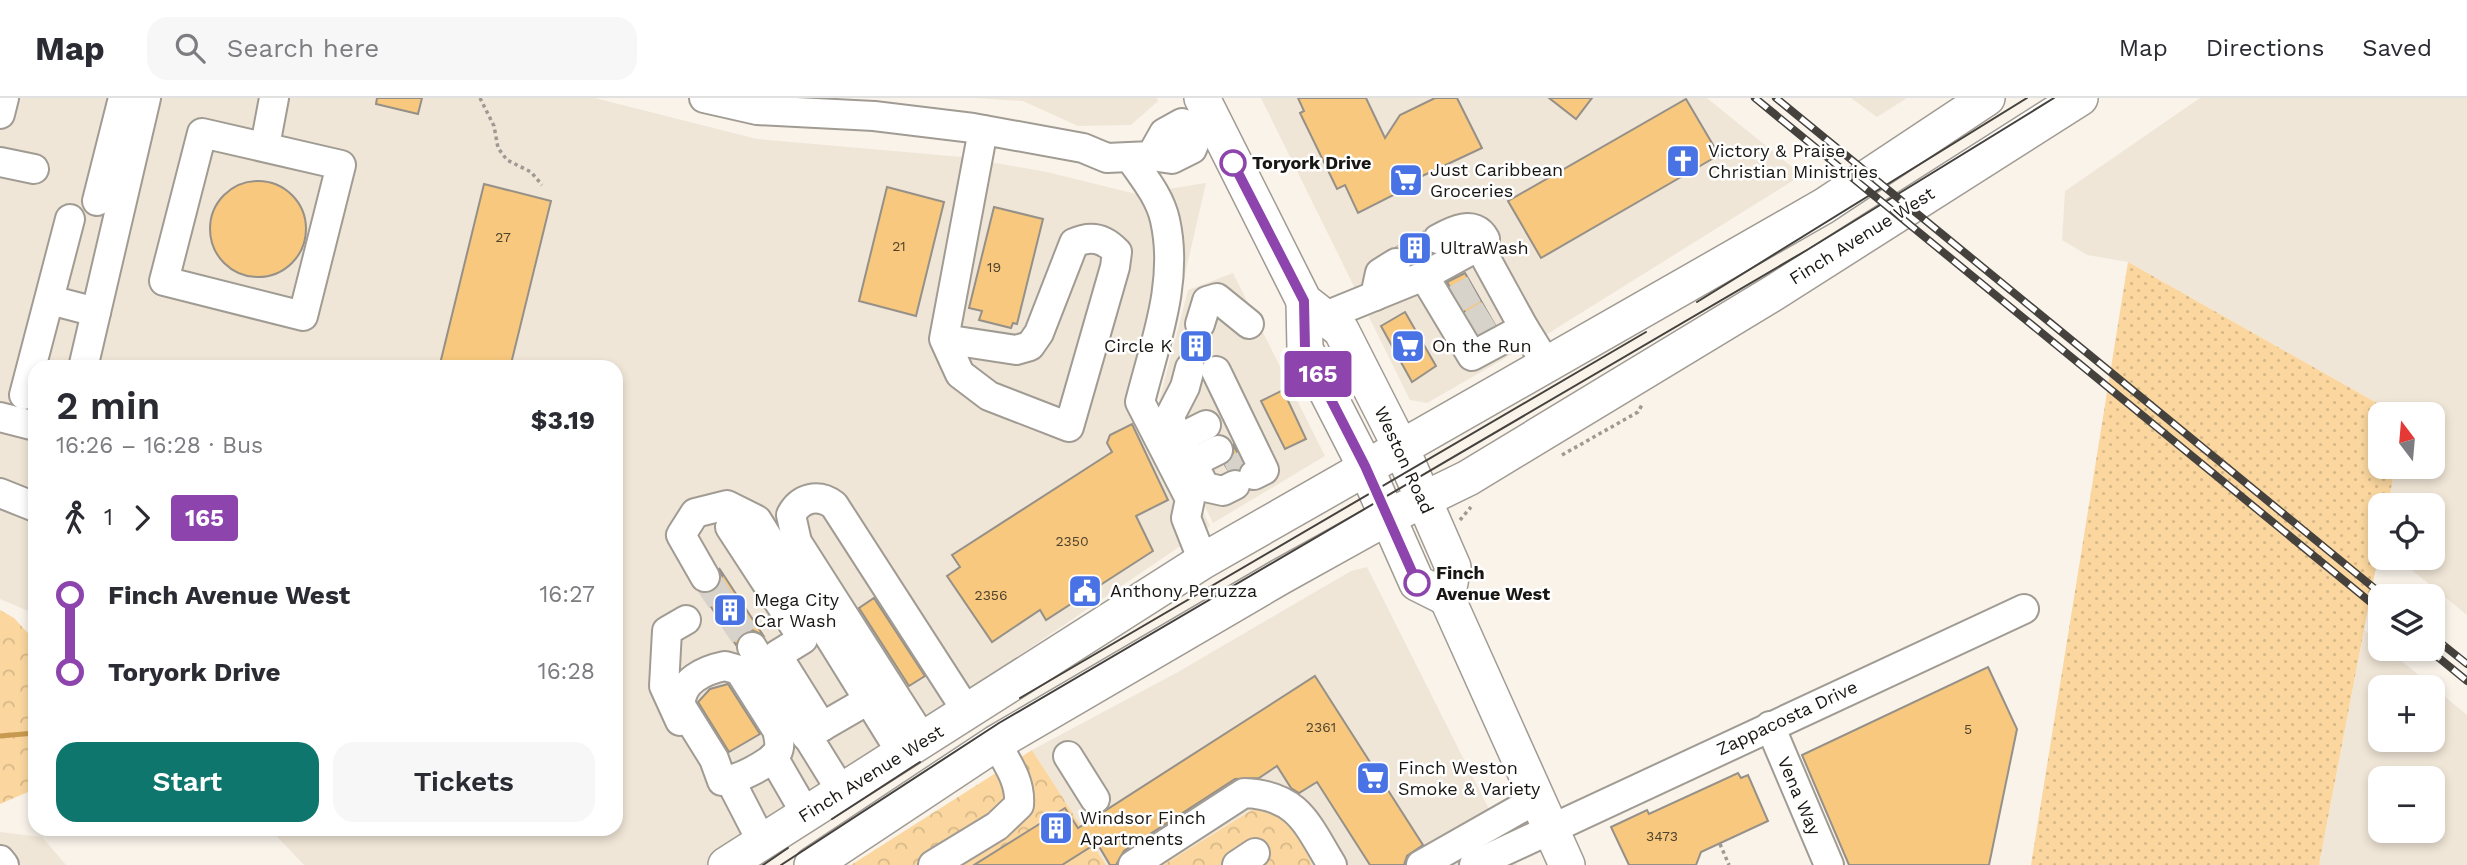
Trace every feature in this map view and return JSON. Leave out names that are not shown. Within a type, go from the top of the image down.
[{"type":"main road","name":"Finch Avenue West","points":[[726,865],[1203,561],[1824,206],[1987,98]]},
{"type":"main road","name":"Finch Avenue West","points":[[812,865],[996,743],[1388,517],[1468,478],[1775,292],[2080,98]]},
{"type":"main road","name":"Weston Road","points":[[1205,116],[1314,309],[1340,330],[1401,448],[1453,567],[1447,598],[1417,583],[1365,466],[1305,349],[1314,309]]},
{"type":"main road","points":[[1447,598],[1567,865]]},
{"type":"street","points":[[0,114],[4,98]]},
{"type":"street","points":[[97,201],[123,98]]},
{"type":"street","points":[[85,360],[146,98]]},
{"type":"street","points":[[265,146],[274,98]]},
{"type":"street","points":[[704,98],[757,110],[874,116],[983,130],[1083,148],[1107,158],[1141,158],[1164,133],[1205,116]]},
{"type":"street","points":[[944,339],[1016,350],[1030,346],[1039,333],[1074,243],[1087,236],[1107,242],[1117,252],[1069,427],[989,396],[960,374],[944,339],[983,130]]},
{"type":"street","points":[[202,133],[265,146],[341,165],[303,316],[164,281],[202,133]]},
{"type":"street","points":[[1141,158],[1165,219],[1171,279],[1140,402],[1190,499],[1186,518],[1203,561]]},
{"type":"street","points":[[0,162],[34,169]]},
{"type":"street","points":[[34,360],[70,219]]},
{"type":"street","points":[[1314,309],[1375,296],[1424,276],[1479,246],[1485,239],[1484,235],[1469,228],[1458,228],[1438,239]]},
{"type":"street","points":[[1479,246],[1467,293],[1482,318],[1472,356],[1524,328]]},
{"type":"street","points":[[1375,296],[1380,273],[1396,263]]},
{"type":"street","points":[[1424,276],[1467,293],[1482,318],[1524,328],[1547,365]]},
{"type":"street","points":[[1200,324],[1208,301],[1217,298],[1249,324]]},
{"type":"street","points":[[50,300],[96,312]]},
{"type":"street","points":[[24,395],[28,380]]},
{"type":"street","points":[[1198,380],[1229,452],[1205,487],[1168,418],[1198,380]]},
{"type":"street","points":[[0,417],[28,424]]},
{"type":"street","points":[[0,493],[28,504]]},
{"type":"street","points":[[913,748],[797,542],[791,525],[791,515],[796,506],[814,498],[834,505],[968,713]]},
{"type":"street","points":[[705,577],[681,534],[695,513],[727,505],[757,520],[870,699],[913,748]]},
{"type":"street","points":[[730,527],[803,639],[777,655],[842,792]]},
{"type":"street","name":"Zappacosta Drive","points":[[1544,814],[1770,726],[2024,609]]},
{"type":"street","points":[[686,620],[667,631],[664,686],[715,796],[733,785],[776,749],[815,732],[870,699]]},
{"type":"street","points":[[752,647],[815,732]]},
{"type":"street","points":[[762,842],[733,785],[723,781],[717,773],[714,759],[681,706],[681,699],[692,680],[704,671],[725,666],[739,670],[777,730],[776,749],[806,814]]},
{"type":"street","name":"Vena Way","points":[[1770,726],[1829,865]]},
{"type":"street","points":[[933,865],[997,826],[1019,805],[1020,792],[996,743]]},
{"type":"street","points":[[1068,756],[1095,799]]},
{"type":"street","points":[[1133,865],[1244,793],[1264,794],[1300,811],[1332,865]]},
{"type":"street","points":[[1421,865],[1544,814]]},
{"type":"street","points":[[1474,865],[1544,814]]},
{"type":"street","points":[[0,860],[4,865]]},
{"type":"path","points":[[480,98],[494,126],[498,148],[507,160],[531,172],[542,186]]},
{"type":"path","points":[[1461,526],[1460,520],[1474,503]]},
{"type":"path","points":[[1720,844],[1729,865]]},
{"type":"shaded area","points":[[0,98],[595,98],[757,139],[962,157],[1047,172],[1136,194],[1206,183],[1154,410],[1210,526],[710,865],[304,865],[277,836],[623,836],[623,360],[28,360],[28,611],[0,599]]},
{"type":"shaded area","points":[[975,98],[1157,98],[1158,101],[1131,125],[1078,126],[1023,101]]},
{"type":"shaded area","points":[[1261,98],[1707,98],[1802,175],[1549,333],[1427,403],[1410,400]]},
{"type":"shaded area","points":[[1851,98],[1907,98],[1877,117]]},
{"type":"shaded area","points":[[2200,98],[2467,98],[2467,615],[2445,597],[2445,584],[2429,584],[2412,570],[2445,570],[2445,493],[2390,493],[2393,480],[2445,480],[2445,402],[2375,402],[2128,262],[2087,255],[2062,240],[2065,191]]},
{"type":"shaded area","points":[[1233,273],[1325,456],[1213,523],[1157,409],[1188,290]]},
{"type":"shaded area","points":[[1367,567],[1517,865],[1312,865],[1280,792],[1163,865],[1106,865],[1032,750],[1178,672],[1351,571]]},
{"type":"shaded area","points":[[2364,630],[2368,633],[2368,661],[2402,661],[2419,675],[2368,675],[2368,752],[2445,752],[2445,697],[2467,715],[2467,865],[2319,865]]},
{"type":"shaded area","points":[[0,832],[42,837],[66,865],[0,865]]},
{"type":"green space","points":[[2128,262],[2375,402],[2368,402],[2368,480],[2393,480],[2390,493],[2368,493],[2368,570],[2375,570],[2373,584],[2368,584],[2368,609],[2319,865],[2031,865]]},
{"type":"green space","points":[[0,610],[14,618],[28,633],[28,792],[0,804]]},
{"type":"green space","points":[[1032,750],[1106,865],[851,865]]},
{"type":"green space","points":[[1281,792],[1312,865],[1163,865]]},
{"type":"building","points":[[377,98],[422,98],[418,114],[376,104]]},
{"type":"building","points":[[1298,98],[1366,98],[1385,138],[1400,115],[1435,98],[1457,98],[1482,148],[1420,177],[1419,182],[1358,213],[1345,185],[1337,189],[1300,113],[1304,111]]},
{"type":"building","points":[[1549,98],[1592,98],[1576,119]]},
{"type":"building","points":[[1686,99],[1719,155],[1541,258],[1508,201]]},
{"type":"building","points":[[258,181],[276,185],[292,195],[302,211],[306,229],[302,247],[292,263],[276,273],[258,277],[240,273],[224,263],[214,247],[210,229],[214,211],[224,195],[240,185]]},
{"type":"building","points":[[484,184],[551,201],[512,360],[441,360]]},
{"type":"building","points":[[887,187],[944,202],[916,316],[859,301]]},
{"type":"building","points":[[994,207],[1043,219],[1017,324],[1013,323],[1011,328],[979,320],[982,311],[969,308]]},
{"type":"building","points":[[1423,232],[1423,246],[1429,252],[1413,262],[1410,254],[1397,247]]},
{"type":"building","points":[[1465,273],[1495,325],[1478,334],[1447,282]]},
{"type":"building","name":"On the Run","points":[[1405,312],[1436,366],[1412,382],[1381,326]]},
{"type":"building","points":[[1186,333],[1196,340],[1208,338],[1204,360],[1195,352],[1183,353]]},
{"type":"building","points":[[1283,390],[1306,439],[1285,449],[1261,401]]},
{"type":"building","points":[[1132,424],[1168,500],[1136,516],[1153,551],[1046,620],[1040,610],[992,642],[947,576],[960,567],[952,555],[1112,452],[1107,443],[1110,435]]},
{"type":"building","points":[[1234,445],[1242,464],[1239,469],[1228,470],[1225,465],[1232,459]]},
{"type":"building","name":"Mega City Car Wash","points":[[719,568],[763,635],[752,630],[744,633],[736,645],[702,593],[713,592],[719,586],[722,576]]},
{"type":"building","points":[[874,598],[925,676],[909,686],[859,608]]},
{"type":"building","points":[[1988,667],[2017,729],[1989,865],[1849,865],[1802,755]]},
{"type":"building","points":[[1315,676],[1423,845],[1407,856],[1404,865],[1370,865],[1317,782],[1299,793],[1291,788],[1277,766],[1259,778],[1235,779],[1124,851],[1116,865],[1110,865],[1097,843],[1062,865],[974,865],[1065,808],[1078,828]]},
{"type":"building","points":[[728,684],[760,734],[729,752],[698,702],[710,689]]},
{"type":"building","points":[[1738,773],[1741,778],[1748,775],[1768,821],[1701,852],[1696,865],[1629,865],[1611,827],[1647,810],[1649,814]]},
{"type":"waterway","points":[[0,736],[28,734]]},
{"type":"tunnel","points":[[1396,263],[1438,239]]},
{"type":"tunnel","points":[[1456,299],[1474,289]]},
{"type":"tunnel","points":[[1471,325],[1489,314]]},
{"type":"tunnel","points":[[1190,368],[1200,324]]},
{"type":"tunnel","points":[[1228,472],[1248,463]]},
{"type":"tunnel","points":[[705,577],[752,647]]},
{"type":"tram line","points":[[1697,302],[2027,98]]},
{"type":"tram line","points":[[781,865],[999,723],[1807,250],[2054,98]]},
{"type":"tram line","points":[[1020,698],[1646,332]]},
{"type":"tram line","points":[[832,819],[920,762]]},
{"type":"tram line","points":[[763,865],[788,848]]},
{"type":"railway","points":[[1755,98],[2368,600]]},
{"type":"railway","points":[[1776,98],[2369,584]]},
{"type":"railway","points":[[2445,646],[2467,664]]},
{"type":"railway","points":[[2443,661],[2467,681]]},
{"type":"bus line","name":"165","points":[[1233,163],[1304,301],[1305,349],[1365,466],[1417,583]]},
{"type":"place","name":"Victory & Praise Christian Ministries","points":[[1683,161]]},
{"type":"place","name":"Toryork Drive","points":[[1233,163]]},
{"type":"place","name":"Just Caribbean Groceries","points":[[1406,180]]},
{"type":"place","name":"UltraWash","points":[[1415,248]]},
{"type":"place","name":"Circle K","points":[[1196,346]]},
{"type":"place","name":"On the Run","points":[[1408,346]]},
{"type":"place","name":"Finch Avenue West","points":[[1417,583]]},
{"type":"place","name":"Anthony Peruzza","points":[[1085,591]]},
{"type":"place","name":"Mega City Car Wash","points":[[730,610]]},
{"type":"place","name":"Finch Weston Smoke & Variety","points":[[1373,778]]},
{"type":"place","name":"Windsor Finch Apartments","points":[[1056,828]]}]
